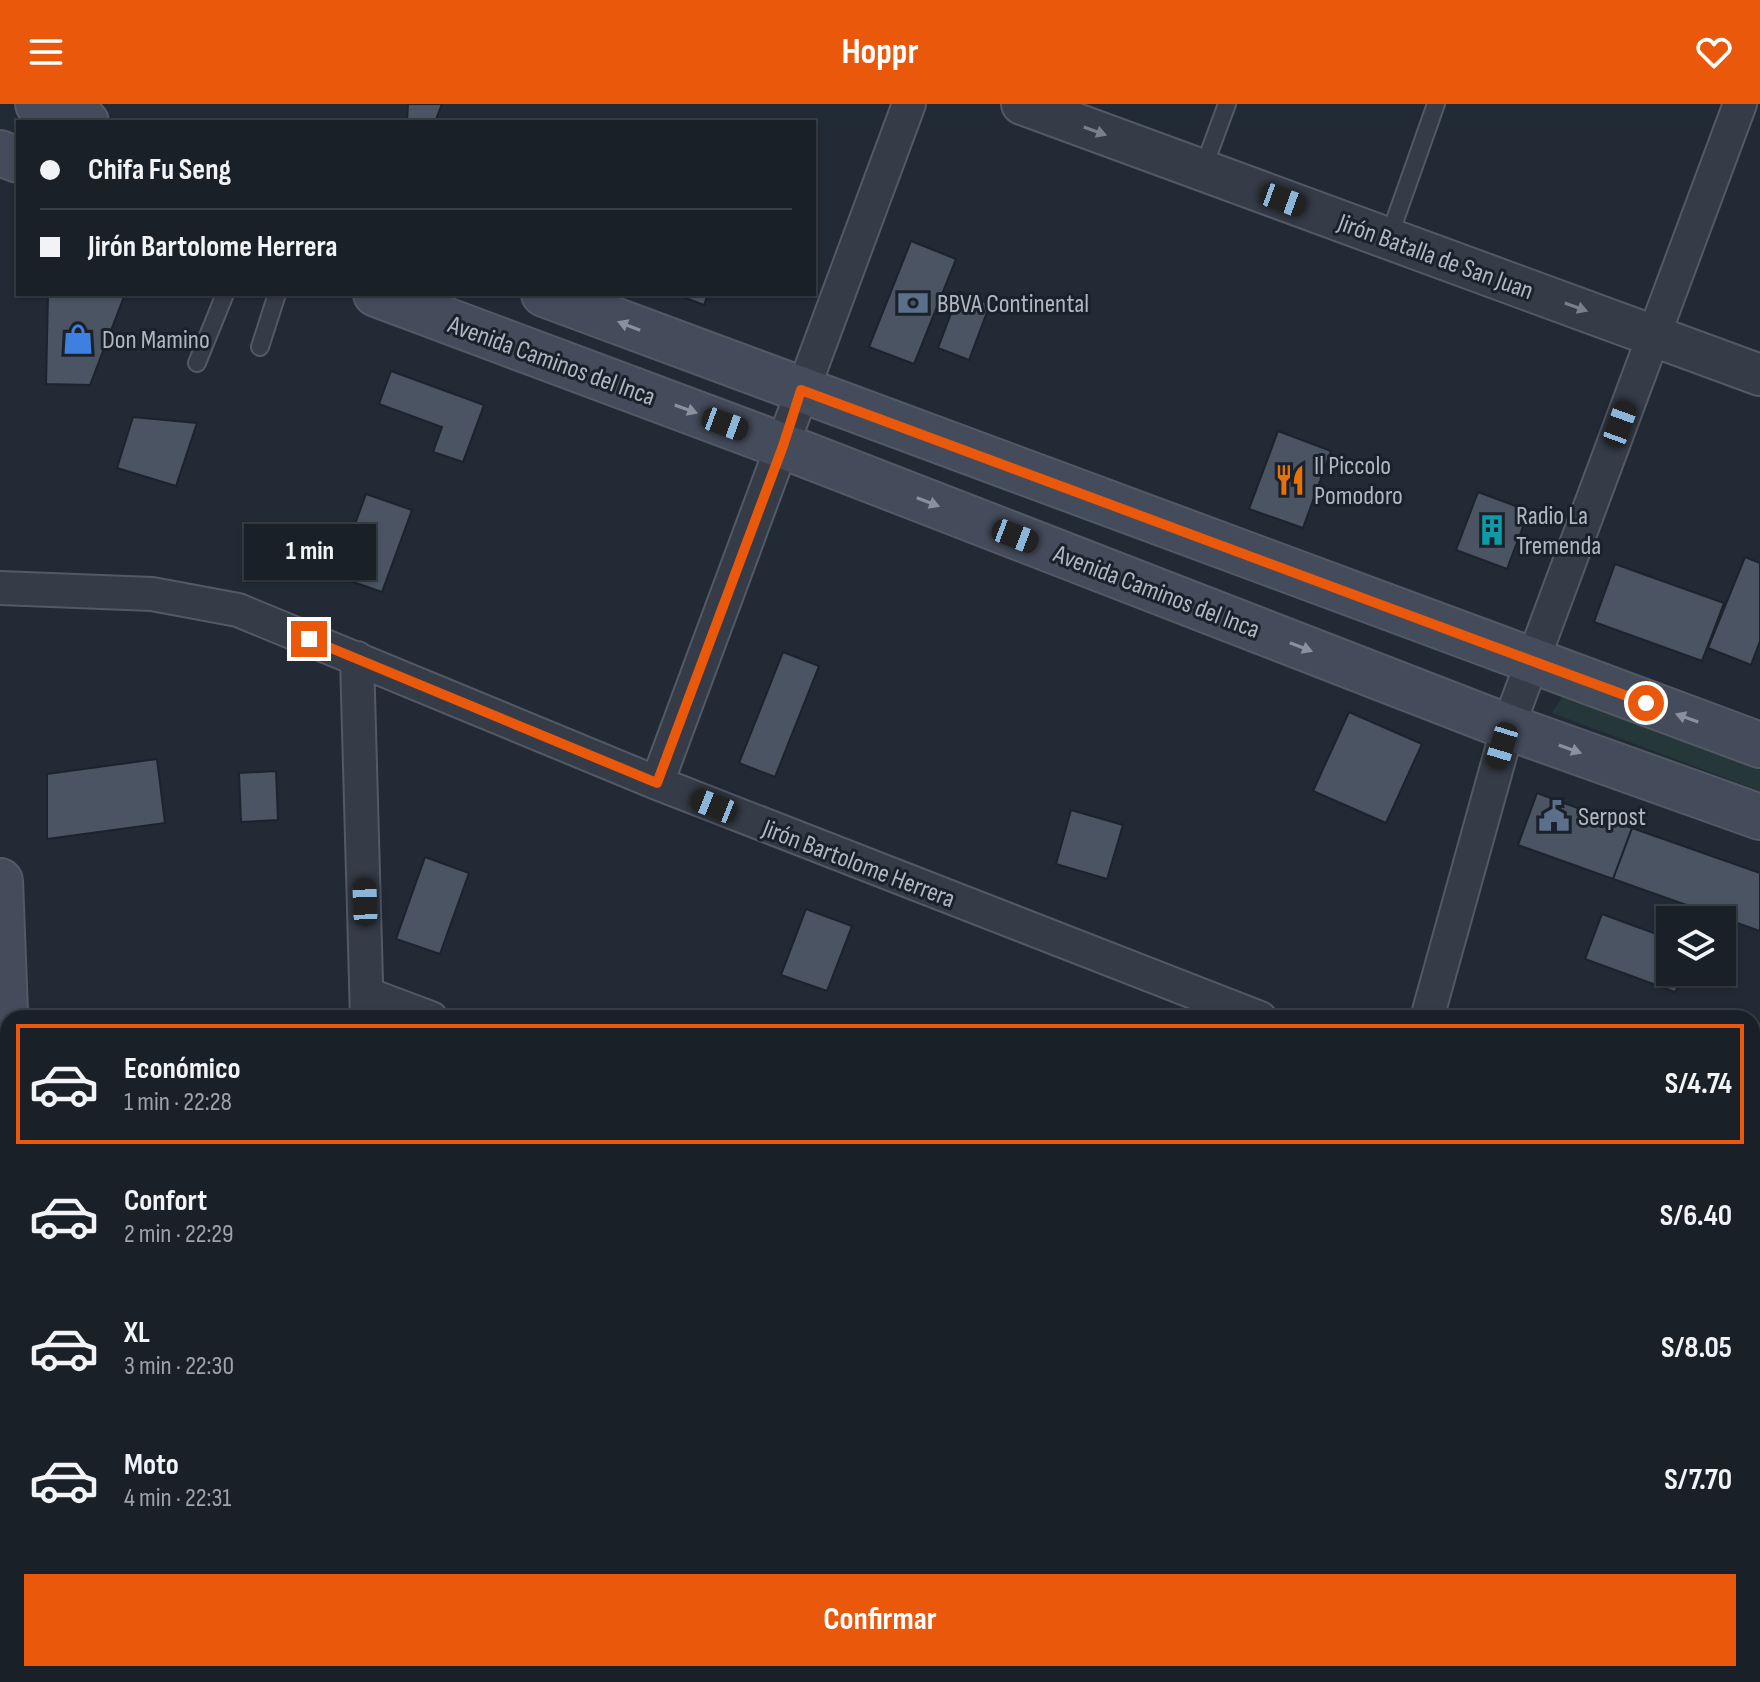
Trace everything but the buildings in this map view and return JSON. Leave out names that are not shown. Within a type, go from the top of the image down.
[{"type":"main road","points":[[38,104],[81,120]]},
{"type":"main road","name":"Avenida Caminos del Inca","points":[[381,296],[783,446],[1508,727],[1760,817]]},
{"type":"main road","points":[[549,296],[1760,745]]},
{"type":"main road","points":[[0,881],[5,1010]]},
{"type":"street","points":[[657,783],[909,104]]},
{"type":"street","name":"Jirón Batalla de San Juan","points":[[1022,104],[1760,375]]},
{"type":"street","points":[[1429,1010],[1508,727],[1740,104]]},
{"type":"street","name":"Jirón Bartolome Herrera","points":[[0,588],[152,594],[238,610],[657,783],[1240,1010]]},
{"type":"street","points":[[357,658],[367,1006],[388,1010]]},
{"type":"street","points":[[1136,969],[1189,1010]]},
{"type":"lane","points":[[1203,171],[1227,104]]},
{"type":"lane","points":[[1389,239],[1436,104]]},
{"type":"lane","points":[[197,363],[224,296]]},
{"type":"lane","points":[[260,347],[276,296]]},
{"type":"shaded area","points":[[1569,686],[1760,760],[1760,791],[1552,713]]},
{"type":"place","name":"BBVA Continental","points":[[913,303]]},
{"type":"place","name":"Don Mamino","points":[[78,339]]},
{"type":"place","name":"Il Piccolo Pomodoro","points":[[1290,480]]},
{"type":"place","name":"Radio La Tremenda","points":[[1492,530]]},
{"type":"place","name":"Serpost","points":[[1554,816]]},
{"type":"route","points":[[309,639],[657,783],[801,390],[1646,703]]}]
